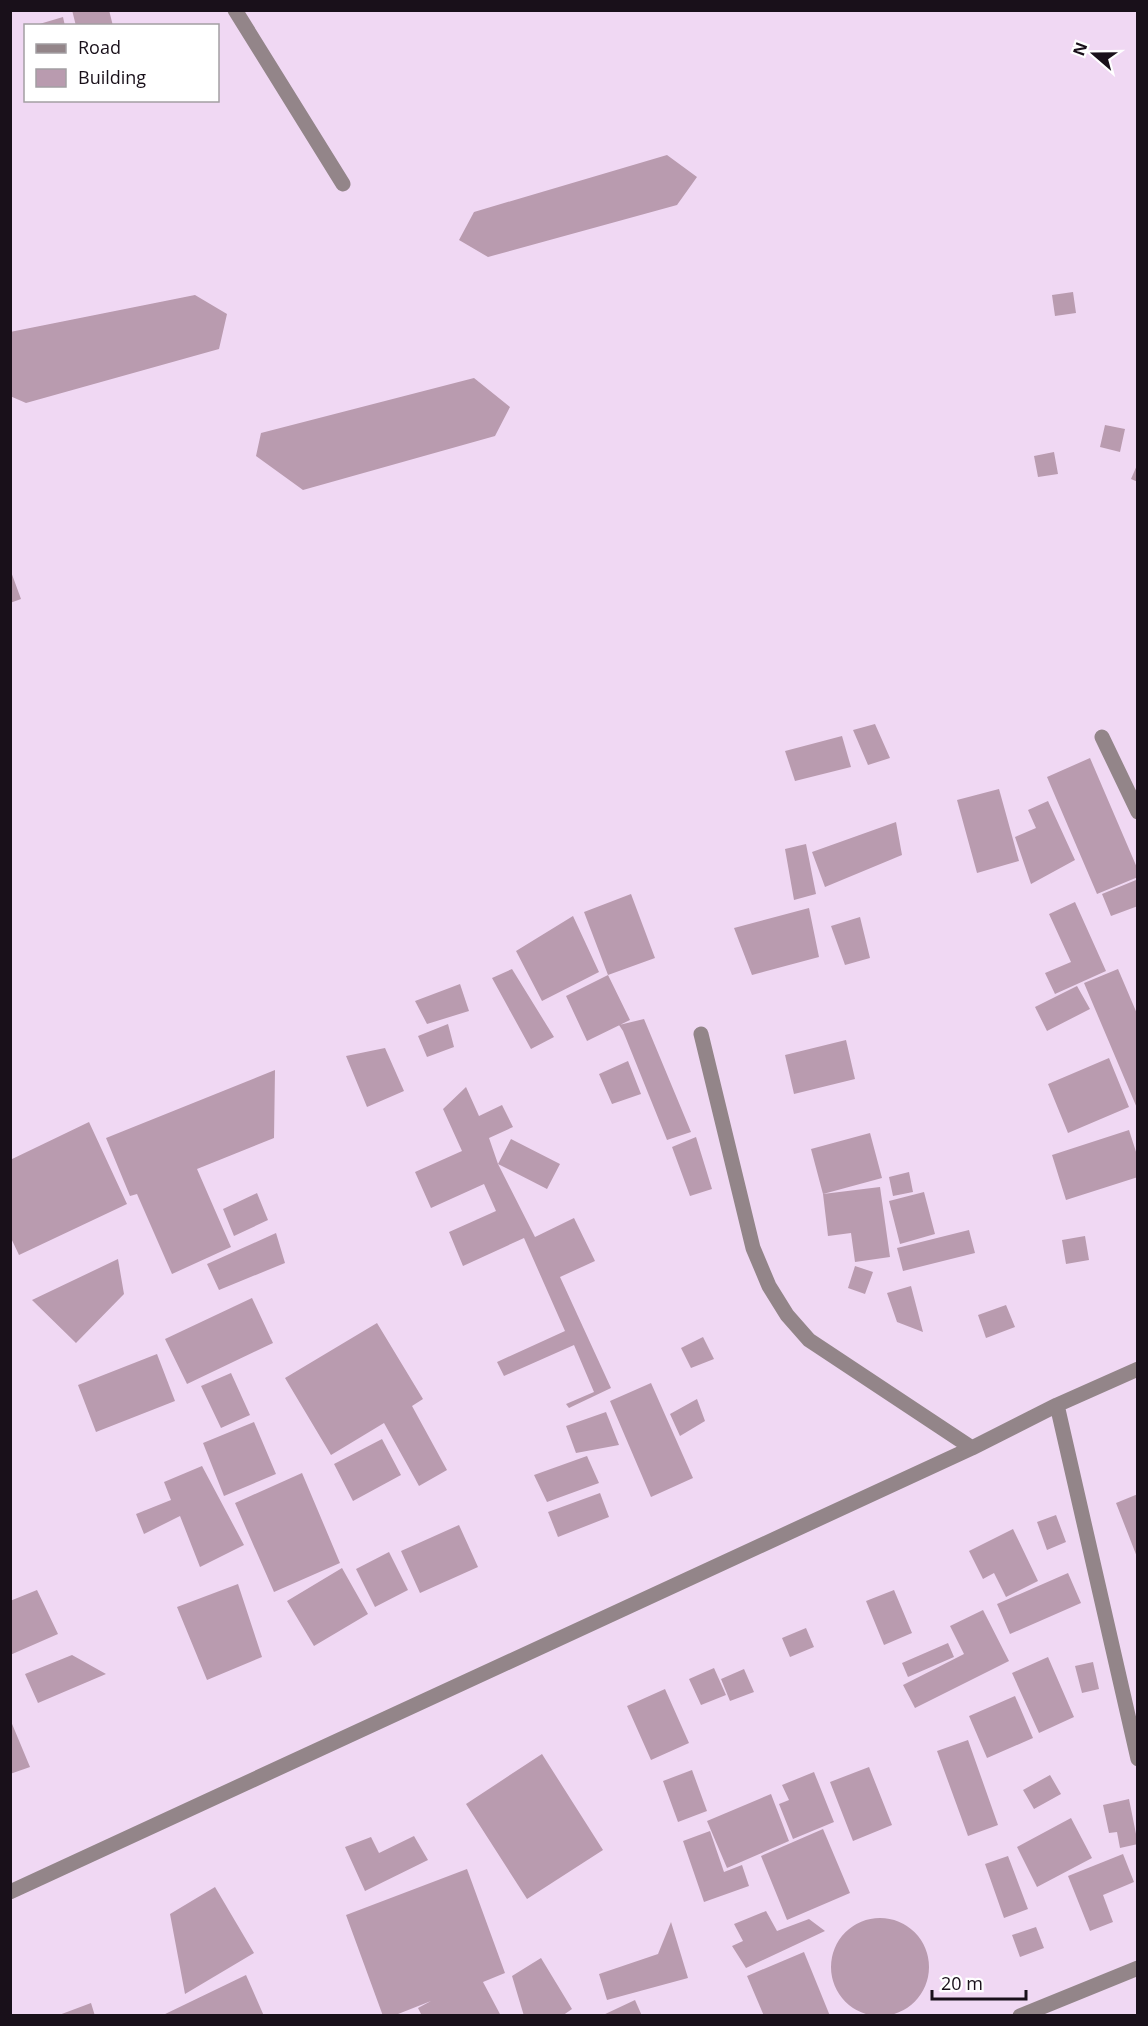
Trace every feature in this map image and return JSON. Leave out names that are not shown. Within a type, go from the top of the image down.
[{"type":"street","points":[[235,10],[343,184]]},
{"type":"street","points":[[1102,738],[1137,812]]},
{"type":"street","points":[[701,1034],[753,1248],[769,1286],[788,1315],[809,1340],[972,1448]]},
{"type":"street","points":[[10,1892],[972,1448],[1057,1405],[1137,1369]]},
{"type":"street","points":[[1057,1405],[1137,1759]]},
{"type":"street","points":[[1020,2016],[1137,1968]]},
{"type":"building","points":[[72,10],[109,10],[112,24],[76,24]]},
{"type":"building","points":[[63,17],[65,24],[39,24]]},
{"type":"building","points":[[667,155],[697,177],[677,205],[488,257],[459,240],[474,212]]},
{"type":"building","points":[[1073,292],[1076,313],[1055,316],[1052,295]]},
{"type":"building","points":[[195,295],[227,314],[219,349],[26,403],[10,396],[10,332]]},
{"type":"building","points":[[474,378],[510,407],[495,436],[303,490],[256,456],[261,433]]},
{"type":"building","points":[[1105,425],[1125,429],[1120,452],[1100,447]]},
{"type":"building","points":[[1054,452],[1058,474],[1038,477],[1034,456]]},
{"type":"building","points":[[1138,463],[1138,482],[1131,479]]},
{"type":"building","points":[[10,569],[21,599],[10,603]]},
{"type":"building","points":[[875,724],[890,758],[868,765],[853,730]]},
{"type":"building","points":[[842,736],[851,767],[795,781],[785,751]]},
{"type":"building","points":[[1090,758],[1138,870],[1138,877],[1097,894],[1047,777]]},
{"type":"building","points":[[999,789],[1019,861],[977,873],[957,800]]},
{"type":"building","points":[[1048,801],[1075,860],[1031,884],[1015,837],[1036,828],[1028,810]]},
{"type":"building","points":[[896,822],[902,855],[825,887],[812,852]]},
{"type":"building","points":[[806,844],[816,894],[794,900],[785,849]]},
{"type":"building","points":[[1136,880],[1138,906],[1111,916],[1102,894]]},
{"type":"building","points":[[631,894],[655,958],[608,975],[584,912]]},
{"type":"building","points":[[1075,902],[1106,971],[1055,994],[1045,973],[1071,962],[1049,914]]},
{"type":"building","points":[[809,908],[819,957],[752,975],[734,928]]},
{"type":"building","points":[[573,916],[599,972],[542,1001],[516,951]]},
{"type":"building","points":[[860,917],[870,958],[845,965],[831,926]]},
{"type":"building","points":[[512,969],[554,1037],[531,1049],[492,978]]},
{"type":"building","points":[[1118,969],[1138,1016],[1137,1108],[1084,983]]},
{"type":"building","points":[[608,975],[630,1020],[587,1041],[566,996]]},
{"type":"building","points":[[460,984],[469,1011],[427,1024],[415,1001]]},
{"type":"building","points":[[1077,986],[1090,1009],[1047,1031],[1035,1007]]},
{"type":"building","points":[[644,1019],[691,1132],[667,1140],[619,1025]]},
{"type":"building","points":[[448,1024],[454,1047],[427,1057],[418,1036]]},
{"type":"building","points":[[846,1040],[855,1079],[794,1094],[785,1055]]},
{"type":"building","points":[[385,1048],[404,1091],[367,1107],[346,1056]]},
{"type":"building","points":[[1109,1058],[1129,1107],[1068,1133],[1048,1084]]},
{"type":"building","points":[[628,1061],[641,1094],[612,1104],[599,1074]]},
{"type":"building","points":[[275,1070],[274,1138],[197,1169],[231,1247],[172,1274],[137,1194],[130,1196],[106,1138]]},
{"type":"building","points":[[466,1087],[479,1116],[502,1105],[513,1127],[489,1138],[498,1164],[535,1237],[574,1218],[595,1261],[560,1277],[611,1388],[569,1408],[566,1404],[594,1392],[574,1345],[504,1376],[497,1362],[565,1331],[524,1238],[463,1266],[449,1232],[496,1211],[484,1184],[431,1208],[415,1172],[462,1151],[443,1109]]},
{"type":"building","points":[[89,1122],[127,1204],[19,1255],[10,1236],[10,1160]]},
{"type":"building","points":[[1129,1130],[1138,1158],[1138,1177],[1066,1200],[1052,1155]]},
{"type":"building","points":[[870,1133],[882,1178],[823,1194],[811,1149]]},
{"type":"building","points":[[696,1137],[712,1189],[690,1196],[672,1147]]},
{"type":"building","points":[[511,1139],[560,1164],[547,1189],[498,1164]]},
{"type":"building","points":[[909,1172],[913,1192],[893,1196],[889,1177]]},
{"type":"building","points":[[880,1187],[890,1257],[855,1262],[851,1233],[828,1236],[823,1194]]},
{"type":"building","points":[[924,1192],[935,1234],[900,1244],[889,1201]]},
{"type":"building","points":[[257,1193],[268,1220],[234,1236],[223,1209]]},
{"type":"building","points":[[969,1230],[975,1253],[903,1271],[897,1248]]},
{"type":"building","points":[[276,1233],[285,1263],[219,1290],[207,1264]]},
{"type":"building","points":[[1085,1236],[1089,1260],[1066,1264],[1062,1240]]},
{"type":"building","points":[[118,1259],[124,1294],[76,1343],[32,1300]]},
{"type":"building","points":[[855,1266],[873,1272],[865,1294],[848,1288]]},
{"type":"building","points":[[911,1286],[923,1332],[897,1322],[887,1293]]},
{"type":"building","points":[[252,1298],[273,1343],[187,1384],[165,1339]]},
{"type":"building","points":[[1006,1305],[1015,1327],[986,1338],[978,1315]]},
{"type":"building","points":[[377,1323],[423,1399],[412,1406],[447,1470],[419,1486],[384,1423],[331,1455],[285,1378]]},
{"type":"building","points":[[703,1337],[714,1359],[691,1368],[681,1348]]},
{"type":"building","points":[[157,1354],[175,1401],[96,1432],[78,1385]]},
{"type":"building","points":[[231,1373],[250,1415],[221,1428],[201,1386]]},
{"type":"building","points":[[651,1383],[693,1478],[651,1497],[610,1401]]},
{"type":"building","points":[[697,1399],[705,1421],[680,1436],[670,1414]]},
{"type":"building","points":[[606,1412],[619,1445],[576,1453],[566,1426]]},
{"type":"building","points":[[254,1422],[276,1474],[224,1496],[203,1443]]},
{"type":"building","points":[[382,1439],[401,1475],[353,1501],[334,1464]]},
{"type":"building","points":[[587,1456],[599,1483],[547,1502],[534,1475]]},
{"type":"building","points":[[202,1466],[244,1545],[200,1567],[180,1516],[144,1534],[136,1514],[171,1500],[164,1482]]},
{"type":"building","points":[[302,1473],[340,1563],[274,1592],[235,1503]]},
{"type":"building","points":[[600,1493],[609,1517],[558,1537],[548,1512]]},
{"type":"building","points":[[1138,1494],[1138,1557],[1137,1557],[1116,1503]]},
{"type":"building","points":[[1056,1515],[1066,1542],[1047,1550],[1037,1522]]},
{"type":"building","points":[[459,1525],[478,1567],[420,1593],[401,1551]]},
{"type":"building","points":[[1013,1529],[1038,1581],[1006,1597],[994,1573],[983,1579],[969,1551]]},
{"type":"building","points":[[389,1552],[408,1590],[375,1607],[356,1569]]},
{"type":"building","points":[[342,1568],[368,1614],[314,1646],[287,1601]]},
{"type":"building","points":[[1068,1573],[1081,1603],[1010,1634],[997,1604]]},
{"type":"building","points":[[238,1584],[262,1657],[207,1680],[177,1607]]},
{"type":"building","points":[[37,1590],[58,1634],[10,1655],[10,1601]]},
{"type":"building","points":[[894,1590],[912,1633],[884,1645],[866,1601]]},
{"type":"building","points":[[983,1610],[1009,1661],[915,1708],[903,1685],[964,1654],[950,1626]]},
{"type":"building","points":[[806,1628],[814,1647],[790,1657],[782,1638]]},
{"type":"building","points":[[948,1643],[954,1657],[908,1677],[902,1663]]},
{"type":"building","points":[[72,1655],[106,1674],[38,1703],[25,1674]]},
{"type":"building","points":[[1048,1657],[1074,1717],[1039,1733],[1012,1673]]},
{"type":"building","points":[[1093,1662],[1099,1689],[1082,1693],[1075,1666]]},
{"type":"building","points":[[714,1668],[726,1695],[701,1705],[689,1679]]},
{"type":"building","points":[[744,1669],[754,1692],[730,1701],[721,1679]]},
{"type":"building","points":[[665,1689],[689,1743],[651,1760],[627,1706]]},
{"type":"building","points":[[1015,1696],[1033,1738],[987,1758],[969,1716]]},
{"type":"building","points":[[10,1719],[30,1767],[10,1774]]},
{"type":"building","points":[[968,1740],[998,1825],[968,1836],[937,1751]]},
{"type":"building","points":[[542,1754],[603,1850],[527,1899],[466,1804]]},
{"type":"building","points":[[869,1767],[892,1825],[853,1841],[830,1782]]},
{"type":"building","points":[[692,1770],[707,1811],[678,1822],[663,1781]]},
{"type":"building","points":[[814,1772],[834,1822],[793,1839],[779,1804],[789,1800],[782,1785]]},
{"type":"building","points":[[1050,1775],[1061,1794],[1034,1809],[1023,1790]]},
{"type":"building","points":[[771,1794],[789,1841],[727,1868],[707,1821]]},
{"type":"building","points":[[1129,1799],[1138,1844],[1120,1848],[1117,1832],[1109,1833],[1103,1805]]},
{"type":"building","points":[[1071,1818],[1092,1858],[1037,1887],[1017,1847]]},
{"type":"building","points":[[823,1829],[850,1893],[787,1920],[761,1856]]},
{"type":"building","points":[[710,1831],[724,1872],[742,1865],[749,1886],[704,1902],[683,1841]]},
{"type":"building","points":[[414,1836],[428,1860],[365,1891],[345,1847],[371,1837],[379,1853]]},
{"type":"building","points":[[1123,1854],[1134,1882],[1103,1895],[1113,1922],[1090,1931],[1068,1876]]},
{"type":"building","points":[[1008,1856],[1028,1909],[1004,1918],[985,1864]]},
{"type":"building","points":[[467,1869],[505,1973],[483,1982],[501,2016],[422,2016],[418,2008],[431,2001],[393,2016],[383,2016],[346,1915]]},
{"type":"building","points":[[215,1887],[254,1953],[185,1994],[170,1914]]},
{"type":"building","points":[[766,1911],[777,1931],[809,1919],[825,1931],[746,1968],[732,1946],[743,1941],[734,1924]]},
{"type":"building","points":[[880,1918],[899,1922],[915,1932],[925,1948],[929,1967],[925,1986],[915,2002],[899,2012],[880,2016],[861,2012],[845,2002],[835,1986],[831,1967],[835,1948],[845,1932],[861,1922]]},
{"type":"building","points":[[671,1922],[688,1978],[607,2000],[599,1974],[658,1954]]},
{"type":"building","points":[[1036,1927],[1044,1948],[1020,1957],[1012,1935]]},
{"type":"building","points":[[804,1952],[830,2016],[764,2016],[747,1976]]},
{"type":"building","points":[[541,1958],[572,2009],[562,2016],[524,2016],[512,1976]]},
{"type":"building","points":[[246,1975],[264,2016],[161,2016]]},
{"type":"building","points":[[635,2000],[642,2016],[601,2016]]},
{"type":"building","points":[[91,2003],[95,2016],[59,2016],[59,2015]]}]
